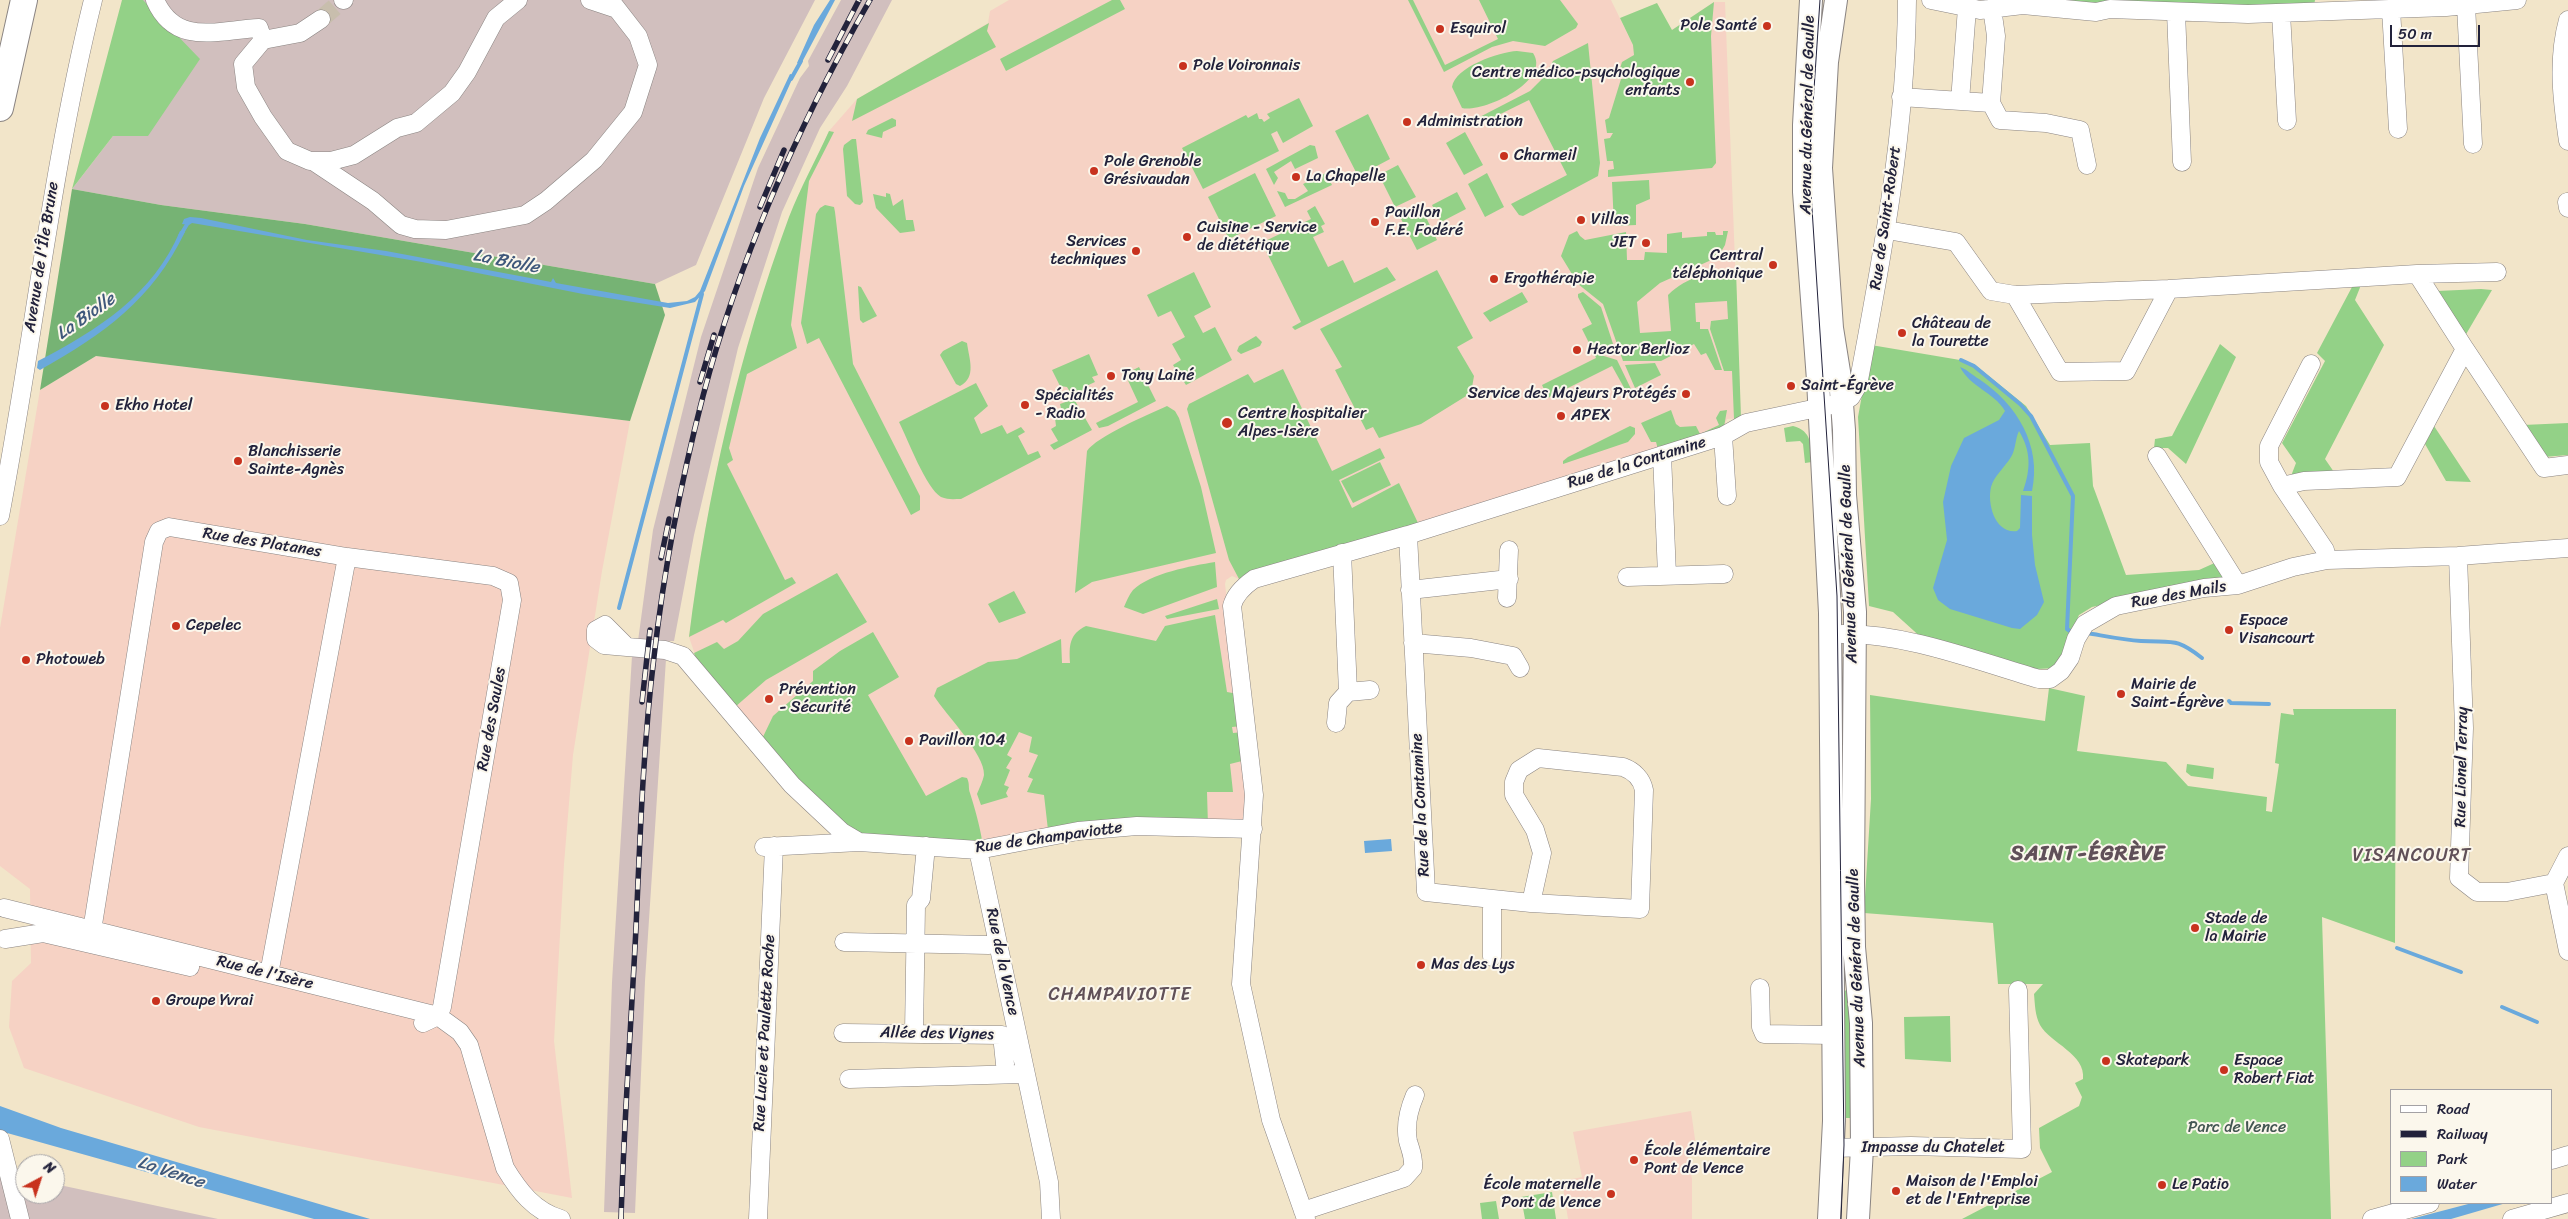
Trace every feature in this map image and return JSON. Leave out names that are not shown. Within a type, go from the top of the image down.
[{"type":"highway","points":[[0,108],[24,0]]},
{"type":"main road","name":"Avenue du Général de Gaulle","points":[[1811,0],[1804,125],[1804,192],[1829,600],[1834,1035],[1834,1148],[1829,1219]]},
{"type":"main road","name":"Avenue du Général de Gaulle","points":[[1836,0],[1827,62],[1821,168],[1832,328],[1840,378],[1855,634],[1853,882],[1854,948],[1861,1023],[1862,1148],[1858,1219]]},
{"type":"street","name":"Avenue de l'Île Brune","points":[[0,516],[57,166],[76,68],[93,0]]},
{"type":"street","points":[[155,0],[160,12],[176,27],[192,33],[258,28],[263,40]]},
{"type":"street","points":[[313,161],[331,162],[354,155],[397,128],[416,123],[452,93],[467,72],[496,18],[518,0]]},
{"type":"street","points":[[321,20],[300,33],[263,40],[243,64],[246,87],[262,117],[287,151],[313,161],[373,201],[401,225],[415,229],[446,230],[524,215],[546,201],[594,160],[634,112],[648,65],[638,36],[614,5],[590,0]]},
{"type":"street","name":"Rue de Saint-Robert","points":[[1841,403],[1851,397],[1858,385],[1887,230],[1901,97],[1908,0]]},
{"type":"street","points":[[1931,0],[1967,8],[2023,5],[2096,12],[2110,10],[2281,13],[2466,6],[2517,0]]},
{"type":"street","points":[[2466,6],[2473,144]]},
{"type":"street","points":[[1960,101],[1967,8]]},
{"type":"street","points":[[1992,8],[1996,36],[1992,103],[2000,120],[2046,123],[2080,130],[2087,165]]},
{"type":"street","points":[[2391,9],[2398,129]]},
{"type":"street","points":[[2176,12],[2182,162]]},
{"type":"street","points":[[2281,13],[2287,121]]},
{"type":"street","points":[[2568,20],[2561,60],[2565,88],[2568,141]]},
{"type":"street","points":[[1901,97],[1992,103]]},
{"type":"street","points":[[1887,230],[1956,242],[1991,291],[2015,296],[2417,274],[2497,272]]},
{"type":"street","points":[[2417,274],[2544,468],[2568,465]]},
{"type":"street","points":[[2015,296],[2060,372],[2126,371],[2169,289]]},
{"type":"street","points":[[2282,486],[2304,481],[2397,477],[2465,349]]},
{"type":"street","points":[[2311,364],[2269,446],[2269,462],[2282,486],[2325,550],[2327,560]]},
{"type":"street","points":[[1818,409],[1841,403]]},
{"type":"street","name":"Rue de la Contamine","points":[[1253,829],[1251,757],[1232,606],[1234,599],[1245,584],[1254,579],[1342,552],[1408,535],[1723,436],[1746,423],[1818,409]]},
{"type":"street","name":"Rue de la Contamine","points":[[1723,436],[1727,496]]},
{"type":"street","points":[[1662,454],[1667,575]]},
{"type":"street","points":[[2157,456],[2238,585]]},
{"type":"street","name":"Rue des Platanes","points":[[91,937],[154,542],[159,531],[169,527],[347,557]]},
{"type":"street","name":"Rue de la Contamine","points":[[1408,535],[1426,892],[1531,903],[1640,909],[1644,790],[1642,782],[1630,769],[1538,758],[1519,770],[1514,782],[1514,795],[1535,830],[1542,853],[1531,903]]},
{"type":"street","name":"Rue des Mails","points":[[1829,634],[1855,634],[1897,638],[2038,679],[2050,679],[2061,671],[2070,658],[2076,639],[2085,624],[2107,610],[2204,588],[2238,585],[2293,567],[2327,560],[2458,556],[2568,548]]},
{"type":"street","points":[[1507,598],[1509,550]]},
{"type":"street","points":[[1342,552],[1348,692]]},
{"type":"street","name":"Rue Lionel Terray","points":[[2458,556],[2464,728],[2459,878],[2477,892],[2507,892],[2554,883]]},
{"type":"street","points":[[269,974],[347,557]]},
{"type":"street","name":"Rue des Saules","points":[[347,557],[493,576],[509,583],[512,600],[443,997],[430,1019]]},
{"type":"street","points":[[1627,577],[1724,574]]},
{"type":"street","points":[[1410,590],[1509,579]]},
{"type":"street","points":[[1413,643],[1471,648],[1513,656],[1520,668]]},
{"type":"street","name":"Rue de Champaviotte","points":[[626,647],[665,650],[683,656],[792,785],[842,832],[859,842],[978,850],[1078,832],[1137,826],[1253,829]]},
{"type":"street","points":[[1336,723],[1338,703],[1348,692],[1370,690]]},
{"type":"street","points":[[1253,829],[1241,984],[1271,1120],[1304,1215],[1404,1178],[1413,1168],[1414,1155],[1407,1134],[1410,1108],[1415,1095]]},
{"type":"street","name":"Rue Lucie et Paulette Roche","points":[[758,1219],[769,847],[859,842]]},
{"type":"street","points":[[914,1033],[916,905],[921,899],[926,846]]},
{"type":"street","name":"Rue de la Vence","points":[[978,850],[1049,1182],[1051,1219]]},
{"type":"street","points":[[2568,856],[2554,883],[2568,951]]},
{"type":"street","points":[[1492,899],[1492,957]]},
{"type":"street","points":[[2,906],[10,923],[3,942]]},
{"type":"street","name":"Rue de l'Isère","points":[[2,906],[91,937],[430,1019]]},
{"type":"street","name":"Rue de l'Isère","points":[[3,942],[43,934],[91,937],[269,974],[430,1019],[476,1070],[505,1168],[526,1199],[561,1219]]},
{"type":"street","points":[[844,942],[989,945]]},
{"type":"street","points":[[1760,988],[1761,1027],[1764,1034],[1834,1035]]},
{"type":"street","name":"Impasse du Chatelet","points":[[1834,1148],[1911,1146],[2022,1149],[2018,990]]},
{"type":"street","name":"Allée des Vignes","points":[[843,1033],[1002,1035],[1005,1064]]},
{"type":"street","points":[[849,1079],[1026,1074]]},
{"type":"street","points":[[0,1139],[20,1219]]},
{"type":"street","points":[[2553,1160],[2568,1155]]},
{"type":"street","points":[[2512,1219],[2568,1203]]},
{"type":"street","points":[[2372,1219],[2426,1204]]},
{"type":"shaded area","points":[[143,0],[815,0],[764,98],[696,265],[655,284],[305,224],[161,205],[72,189],[113,136]]},
{"type":"shaded area","points":[[841,0],[892,0],[847,86],[820,128],[782,212],[738,348],[694,535],[674,641],[638,641],[653,530],[701,337],[758,168],[800,78],[809,66],[808,61]]},
{"type":"shaded area","name":"Centre hospitalier Alpes-Isère","points":[[1009,0],[1611,0],[1633,45],[1672,30],[1714,2],[1725,2],[1741,418],[1727,419],[1724,427],[1645,452],[1239,579],[1232,576],[1226,580],[1247,770],[1246,823],[1084,824],[975,842],[829,814],[700,669],[689,637],[704,537],[719,460],[747,350],[790,216],[829,131],[857,99],[988,23],[990,11]]},
{"type":"shaded area","points":[[96,356],[630,421],[602,571],[573,755],[564,864],[554,1041],[572,1198],[199,1127],[24,1068],[9,1027],[12,981],[31,963],[30,889],[0,866],[0,628],[40,390]]},
{"type":"shaded area","points":[[632,656],[666,659],[645,981],[635,1213],[604,1212],[612,982]]},
{"type":"shaded area","name":"École élémentaire Pont de Vence","points":[[1691,1111],[1697,1153],[1688,1155],[1692,1179],[1692,1219],[1568,1219],[1562,1181],[1582,1177],[1573,1132]]},
{"type":"shaded area","points":[[0,1171],[15,1175],[15,1204],[65,1204],[65,1186],[218,1219],[0,1219]]},
{"type":"green space","points":[[122,0],[143,0],[200,59],[148,136],[113,136],[72,189]]},
{"type":"green space","points":[[1112,0],[1120,0],[1125,9],[1006,71],[1000,59]]},
{"type":"green space","points":[[1408,0],[1413,0],[1445,65],[1498,39],[1479,0],[1560,0],[1578,24],[1576,28],[1545,46],[1513,41],[1492,47],[1444,72]]},
{"type":"green space","points":[[2031,0],[2315,0],[2314,6],[2094,4]]},
{"type":"green space","points":[[1714,2],[1711,36],[1716,163],[1712,168],[1608,177],[1608,170],[1614,169],[1613,161],[1607,161],[1604,139],[1610,138],[1613,133],[1607,133],[1605,120],[1609,118],[1621,79],[1624,79],[1618,75],[1622,62],[1634,55],[1633,45],[1620,18],[1657,3],[1672,30]]},
{"type":"green space","points":[[989,23],[987,31],[996,47],[852,121],[857,99]]},
{"type":"green space","points":[[1588,43],[1600,163],[1598,176],[1523,216],[1519,215],[1511,204],[1567,175],[1529,100],[1476,126],[1470,122],[1530,91],[1544,77],[1553,61]]},
{"type":"green space","points":[[1517,51],[1533,53],[1536,64],[1533,74],[1524,84],[1499,100],[1472,108],[1462,108],[1452,87],[1461,73],[1469,67],[1489,58]]},
{"type":"green space","points":[[1299,98],[1313,126],[1283,143],[1277,131],[1271,134],[1279,151],[1203,189],[1182,148],[1246,115],[1248,118],[1257,113],[1259,119],[1262,119],[1264,122],[1270,118],[1267,114]]},
{"type":"green space","points":[[1368,114],[1390,159],[1358,176],[1335,131]]},
{"type":"green space","points":[[892,118],[896,120],[896,126],[883,132],[882,138],[866,134],[868,130]]},
{"type":"green space","points":[[829,131],[834,132],[809,181],[791,325],[797,348],[747,374],[729,448],[733,460],[727,464],[785,580],[792,577],[796,583],[726,623],[723,620],[689,637],[696,584],[715,477],[740,372],[771,268],[789,217]]},
{"type":"green space","points":[[1465,132],[1483,165],[1464,175],[1446,143]]},
{"type":"green space","points":[[852,139],[856,139],[863,202],[860,205],[855,204],[847,196],[843,149],[844,145]]},
{"type":"green space","points":[[1310,145],[1315,146],[1318,158],[1295,169],[1291,161],[1274,172],[1278,178],[1274,185],[1266,169]]},
{"type":"green space","points":[[1398,165],[1416,197],[1395,207],[1379,175]]},
{"type":"green space","points":[[1255,173],[1276,216],[1229,239],[1208,197]]},
{"type":"green space","points":[[1326,173],[1332,185],[1285,207],[1277,191],[1285,193],[1288,199],[1295,199],[1308,191],[1303,184]]},
{"type":"green space","points":[[1487,173],[1504,207],[1485,217],[1468,184]]},
{"type":"green space","points":[[1649,180],[1650,199],[1636,205],[1636,225],[1614,226],[1612,182]]},
{"type":"green space","points":[[72,189],[161,205],[305,224],[655,284],[665,315],[630,421],[96,356],[40,390]]},
{"type":"green space","points":[[1457,192],[1466,209],[1441,222],[1432,205]]},
{"type":"green space","points":[[886,193],[890,194],[893,206],[903,199],[906,220],[913,220],[915,231],[900,233],[876,208],[873,194],[886,197]]},
{"type":"green space","points":[[825,205],[834,207],[835,212],[853,364],[920,496],[920,510],[911,515],[819,338],[807,344],[801,323],[816,214]]},
{"type":"green space","points":[[1315,206],[1325,224],[1321,226],[1324,232],[1313,237],[1328,267],[1343,260],[1354,283],[1387,267],[1396,280],[1295,330],[1292,327],[1301,322],[1264,247],[1259,249],[1254,237],[1259,244],[1311,219],[1307,211]]},
{"type":"green space","points":[[1421,207],[1437,240],[1417,250],[1400,217]]},
{"type":"green space","points":[[1577,231],[1585,240],[1626,232],[1627,260],[1644,260],[1645,252],[1667,253],[1667,234],[1682,232],[1682,238],[1707,236],[1707,232],[1723,235],[1723,231],[1728,231],[1725,245],[1718,257],[1660,283],[1637,302],[1640,333],[1671,331],[1668,295],[1683,283],[1699,276],[1736,270],[1741,418],[1734,419],[1732,371],[1724,371],[1710,329],[1711,321],[1728,319],[1727,301],[1695,303],[1696,322],[1700,322],[1700,329],[1708,329],[1722,370],[1715,370],[1706,353],[1701,355],[1694,344],[1661,361],[1623,361],[1603,304],[1578,284],[1561,256],[1569,235]]},
{"type":"green space","points":[[1437,270],[1473,338],[1457,347],[1474,376],[1471,393],[1421,424],[1379,438],[1373,427],[1366,430],[1335,370],[1342,367],[1320,329]]},
{"type":"green space","points":[[1194,272],[1211,307],[1194,316],[1203,333],[1215,327],[1232,360],[1186,385],[1173,365],[1181,360],[1172,344],[1185,337],[1171,311],[1158,317],[1147,295]]},
{"type":"green space","points":[[2361,285],[2355,300],[2384,345],[2325,459],[2334,472],[2291,476],[2296,463],[2282,443],[2325,361],[2317,353],[2352,287]]},
{"type":"green space","points":[[858,286],[861,287],[877,316],[863,323],[860,320]]},
{"type":"green space","points":[[2492,290],[2465,336],[2437,291]]},
{"type":"green space","points":[[1522,292],[1528,302],[1490,322],[1483,313]]},
{"type":"green space","points":[[1583,292],[1601,307],[1616,353],[1609,354],[1591,347],[1582,329],[1592,324],[1578,297],[1578,294]]},
{"type":"green space","points":[[1256,336],[1262,342],[1260,346],[1241,354],[1237,351],[1239,346]]},
{"type":"green space","points":[[962,341],[967,343],[971,367],[969,378],[960,386],[956,384],[940,355],[943,351]]},
{"type":"green space","points":[[2220,344],[2236,357],[2186,464],[2168,448],[2154,448],[2155,439],[2172,436]]},
{"type":"green space","points":[[1871,345],[1974,364],[2026,406],[2050,445],[2090,443],[2093,486],[2126,575],[2199,570],[2219,561],[2231,578],[2092,607],[2079,615],[2057,668],[2037,669],[1924,640],[1893,612],[1869,606],[1858,417]]},
{"type":"green space","points":[[1594,353],[1617,360],[1632,391],[1627,393],[1612,366],[1548,398],[1542,385],[1596,358]]},
{"type":"green space","points":[[1089,354],[1098,375],[1092,377],[1095,382],[1084,387],[1085,390],[1073,397],[1067,387],[1060,386],[1052,370]]},
{"type":"green space","points":[[1655,363],[1661,375],[1635,388],[1625,365]]},
{"type":"green space","points":[[1139,367],[1156,401],[1108,426],[1099,428],[1096,423],[1138,402],[1125,374]]},
{"type":"green space","points":[[1283,369],[1332,471],[1380,448],[1385,458],[1339,480],[1352,508],[1399,483],[1418,523],[1239,579],[1229,560],[1187,409],[1189,404],[1248,374],[1254,383]]},
{"type":"green space","points":[[976,383],[988,406],[974,418],[981,434],[1002,425],[1007,434],[1021,427],[1025,432],[1018,436],[1028,455],[1038,451],[1041,457],[961,499],[944,498],[935,492],[923,474],[899,422]]},
{"type":"green space","points":[[1074,399],[1092,430],[1054,450],[1050,445],[1058,441],[1051,429],[1056,426],[1055,418],[1062,412],[1060,404]]},
{"type":"green space","points":[[1167,406],[1175,411],[1179,418],[1201,487],[1216,553],[1092,582],[1075,593],[1087,451],[1101,439]]},
{"type":"green space","points":[[1671,410],[1676,424],[1680,427],[1696,426],[1700,434],[1719,425],[1716,418],[1720,411],[1727,410],[1724,427],[1658,449],[1656,442],[1651,442],[1641,423]]},
{"type":"green space","points":[[2568,423],[2568,455],[2544,457],[2523,425]]},
{"type":"green space","points":[[1630,426],[1635,428],[1635,434],[1628,442],[1563,464],[1563,461],[1568,457]]},
{"type":"green space","points":[[1793,426],[1804,431],[1807,435],[1811,444],[1812,462],[1805,463],[1803,444],[1800,441],[1786,442],[1784,428]]},
{"type":"green space","points":[[2434,426],[2471,482],[2446,481],[2425,444]]},
{"type":"green space","points":[[1380,462],[1391,485],[1353,503],[1341,481]]},
{"type":"green space","points":[[1215,562],[1217,587],[1143,614],[1124,607],[1133,590],[1150,579],[1172,571]]},
{"type":"green space","points":[[837,573],[867,622],[766,680],[735,707],[700,669],[694,653],[717,642],[724,649],[738,641],[763,614]]},
{"type":"green space","points":[[1014,591],[1026,613],[999,623],[988,604]]},
{"type":"green space","points":[[1217,599],[1219,609],[1167,619],[1165,616]]},
{"type":"green space","points":[[1215,615],[1227,692],[1238,694],[1242,726],[1232,727],[1233,733],[1243,732],[1246,760],[1230,764],[1233,792],[1207,792],[1208,826],[1048,830],[1044,795],[1027,792],[1033,779],[1028,777],[1038,755],[1029,752],[1032,737],[1019,732],[1007,755],[1012,758],[1006,768],[1010,770],[1004,785],[1009,787],[1006,793],[1008,797],[981,805],[977,794],[984,775],[983,766],[972,746],[934,696],[937,688],[988,662],[1017,659],[1061,639],[1062,663],[1070,663],[1071,641],[1080,629],[1086,626],[1156,641],[1165,626]]},
{"type":"green space","points":[[873,632],[899,677],[868,695],[926,796],[962,777],[967,778],[982,840],[975,842],[863,835],[829,814],[761,741],[773,716],[813,681],[813,671],[840,651]]},
{"type":"green space","name":"Parc de Vence","points":[[2049,688],[2085,696],[2077,751],[2166,762],[2188,786],[2267,797],[2266,811],[2272,812],[2279,764],[2275,763],[2281,713],[2294,715],[2293,709],[2396,709],[2395,943],[2322,917],[2331,1219],[1962,1219],[2052,1172],[2040,1148],[2039,1128],[2079,1106],[2082,1097],[2075,1083],[2083,1079],[2082,1070],[2073,1056],[2051,1038],[2040,1025],[2036,1014],[2034,994],[2043,984],[1998,984],[1993,923],[1864,913],[1871,799],[1870,695],[2045,721]]},
{"type":"green space","points":[[2187,764],[2214,768],[2213,779],[2191,776],[2186,772]]},
{"type":"green space","points":[[1853,990],[1856,1118],[1839,1118],[1838,991]]},
{"type":"green space","points":[[1950,1016],[1951,1062],[1905,1059],[1904,1017]]},
{"type":"green space","points":[[1552,1192],[1556,1219],[1525,1219],[1521,1197]]},
{"type":"green space","points":[[1496,1201],[1499,1219],[1482,1219],[1480,1203]]},
{"type":"water","points":[[830,0],[835,0],[801,64],[797,63],[814,25]]},
{"type":"water","points":[[790,74],[794,75],[744,186],[705,291],[695,302],[670,308],[583,294],[422,262],[192,223],[189,225],[182,224],[184,219],[190,217],[201,218],[307,240],[386,251],[551,282],[553,278],[556,283],[668,303],[687,301],[695,297],[700,291],[760,138]]},
{"type":"water","points":[[180,231],[185,232],[172,256],[141,296],[124,313],[85,343],[63,357],[40,370],[37,368],[38,361],[82,337],[139,292],[169,254]]},
{"type":"water","points":[[1960,367],[1993,389],[2005,401],[2024,428],[2030,442],[2034,474],[2032,491],[2023,491],[2028,468],[2028,453],[2019,431],[2013,454],[1995,479],[1990,494],[1994,516],[2003,528],[2009,531],[2017,531],[2020,528],[2021,495],[2032,496],[2032,535],[2035,565],[2044,602],[2037,615],[2020,629],[1950,609],[1938,600],[1933,588],[1947,540],[1943,502],[1951,466],[1964,438],[1999,420],[2005,411],[1995,399],[1970,380]]},
{"type":"water","points":[[1391,839],[1392,851],[1365,853],[1364,841]]},
{"type":"water","name":"La Vence","points":[[0,1106],[61,1128],[370,1219],[314,1219],[0,1131]]},
{"type":"water","points":[[2468,1204],[2503,1204],[2451,1219],[2411,1219]]},
{"type":"waterway","name":"La Biolle","points":[[791,79],[801,61]]},
{"type":"waterway","name":"La Biolle","points":[[180,236],[189,221]]},
{"type":"waterway","points":[[619,608],[702,294]]},
{"type":"waterway","points":[[1961,360],[1974,366],[2020,404],[2031,416],[2073,496],[2067,629],[2070,631]]},
{"type":"waterway","points":[[2087,633],[2114,638],[2173,642],[2186,647],[2202,658]]},
{"type":"waterway","points":[[2229,701],[2231,703],[2269,704]]},
{"type":"waterway","points":[[2397,948],[2461,972]]},
{"type":"waterway","points":[[2502,1007],[2537,1022]]},
{"type":"tunnel","points":[[321,19],[343,0]]},
{"type":"tram line","points":[[1820,0],[1810,149],[1811,193],[1837,596],[1844,1145],[1841,1219]]},
{"type":"railway","points":[[828,60],[859,0]]},
{"type":"railway","points":[[621,1219],[647,725],[663,591],[680,493],[703,396],[718,344],[753,242],[819,94],[870,0]]},
{"type":"railway","points":[[760,207],[784,150]]},
{"type":"railway","points":[[700,382],[714,335]]},
{"type":"railway","points":[[661,558],[669,519]]},
{"type":"railway","points":[[642,702],[650,630]]},
{"type":"place","name":"Pole Santé","points":[[1767,26]]},
{"type":"place","name":"Esquirol","points":[[1440,29]]},
{"type":"place","name":"Pole Voironnais","points":[[1183,66]]},
{"type":"place","name":"Centre médico-psychologique enfants","points":[[1690,82]]},
{"type":"place","name":"Administration","points":[[1407,122]]},
{"type":"place","name":"Charmeil","points":[[1504,156]]},
{"type":"place","name":"Pole Grenoble Grésivaudan","points":[[1094,171]]},
{"type":"place","name":"La Chapelle","points":[[1296,177]]},
{"type":"place","name":"Villas","points":[[1581,220]]},
{"type":"place","name":"Pavillon F.E. Fodéré","points":[[1375,222]]},
{"type":"place","name":"Cuisine - Service de diététique","points":[[1187,237]]},
{"type":"place","name":"JET","points":[[1646,243]]},
{"type":"place","name":"Services techniques","points":[[1136,251]]},
{"type":"place","name":"Central téléphonique","points":[[1773,265]]},
{"type":"place","name":"Ergothérapie","points":[[1494,279]]},
{"type":"place","name":"Château de la Tourette","points":[[1902,333]]},
{"type":"place","name":"Hector Berlioz","points":[[1577,350]]},
{"type":"place","name":"Tony Lainé","points":[[1111,376]]},
{"type":"place","name":"Saint-Égrève","points":[[1791,386]]},
{"type":"place","name":"Service des Majeurs Protégés","points":[[1686,394]]},
{"type":"place","name":"Spécialités - Radio","points":[[1025,405]]},
{"type":"place","name":"Ekho Hotel","points":[[105,406]]},
{"type":"place","name":"APEX","points":[[1561,416]]},
{"type":"place","name":"Centre hospitalier Alpes-Isère","points":[[1227,423]]},
{"type":"place","name":"Blanchisserie Sainte-Agnès","points":[[238,461]]},
{"type":"place","name":"Cepelec","points":[[176,626]]},
{"type":"place","name":"Espace Visancourt","points":[[2229,630]]},
{"type":"place","name":"Photoweb","points":[[26,660]]},
{"type":"place","name":"Mairie de Saint-Égrève","points":[[2121,694]]},
{"type":"place","name":"Prévention - Sécurité","points":[[769,699]]},
{"type":"place","name":"Pavillon 104","points":[[909,741]]},
{"type":"place","name":"Stade de la Mairie","points":[[2195,928]]},
{"type":"place","name":"Mas des Lys","points":[[1421,965]]},
{"type":"place","name":"Groupe Yvrai","points":[[156,1001]]},
{"type":"place","name":"Skatepark","points":[[2106,1061]]},
{"type":"place","name":"Espace Robert Fiat","points":[[2224,1070]]},
{"type":"place","name":"École élémentaire Pont de Vence","points":[[1634,1160]]},
{"type":"place","name":"Le Patio","points":[[2162,1185]]},
{"type":"place","name":"Maison de l'Emploi et de l'Entreprise","points":[[1896,1191]]},
{"type":"place","name":"École maternelle Pont de Vence","points":[[1611,1194]]},
{"type":"district","name":"SAINT-ÉGRÈVE","points":[[2088,855]]},
{"type":"district","name":"VISANCOURT","points":[[2412,856]]},
{"type":"district","name":"CHAMPAVIOTTE","points":[[1120,995]]}]
